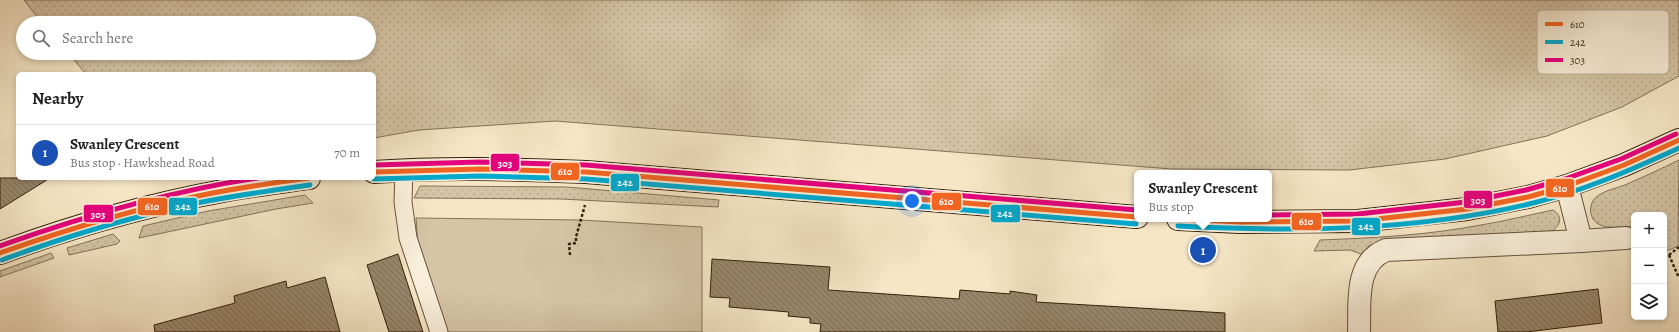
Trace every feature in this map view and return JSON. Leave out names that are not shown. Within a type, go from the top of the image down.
[{"type":"street","points":[[1272,222],[1358,221],[1467,210],[1528,197],[1567,186],[1624,165],[1679,140]]},
{"type":"street","points":[[376,172],[495,168],[586,172],[1134,217]]},
{"type":"street","points":[[0,253],[56,233],[129,212],[227,190],[294,180]]},
{"type":"street","points":[[1567,186],[1581,241]]},
{"type":"street","points":[[1359,332],[1362,276],[1368,262],[1376,254],[1386,250],[1626,238]]},
{"type":"lane","points":[[404,170],[403,202],[408,238],[439,332]]},
{"type":"path","points":[[570,255],[569,244],[576,243],[576,237],[585,205]]},
{"type":"path","points":[[1679,247],[1669,255],[1679,278]]},
{"type":"shaded area","points":[[24,0],[1679,0],[1679,76],[1622,107],[1547,136],[1445,159],[1349,170],[1172,169],[555,121],[419,130],[376,138],[376,72],[84,72],[74,60],[376,60],[376,16],[37,16]]},
{"type":"shaded area","points":[[1679,160],[1678,246],[1667,250],[1667,212],[1631,212],[1631,226],[1606,227],[1597,223],[1593,219],[1591,216],[1591,206],[1596,197]]},
{"type":"shaded area","points":[[420,186],[567,187],[719,200],[718,207],[561,199],[414,198]]},
{"type":"shaded area","points":[[305,195],[313,203],[276,209],[139,238],[143,226],[208,211]]},
{"type":"shaded area","points":[[1553,210],[1559,216],[1560,221],[1557,227],[1551,232],[1405,241],[1370,245],[1361,254],[1350,250],[1314,251],[1320,240],[1421,234],[1490,223]]},
{"type":"shaded area","points":[[416,218],[581,220],[702,227],[702,332],[446,332],[418,246]]},
{"type":"shaded area","points":[[113,234],[120,241],[117,244],[69,255],[67,248]]},
{"type":"shaded area","points":[[51,253],[54,258],[0,277],[0,271]]},
{"type":"building","points":[[0,178],[16,178],[16,180],[47,180],[0,209]]},
{"type":"building","points":[[398,254],[423,332],[389,332],[367,265]]},
{"type":"building","points":[[712,259],[830,267],[828,290],[959,299],[960,290],[1010,294],[1010,291],[1037,295],[1036,302],[1225,313],[1225,332],[820,332],[821,324],[810,323],[810,318],[788,316],[789,312],[729,307],[730,298],[710,297]]},
{"type":"building","points":[[325,277],[340,332],[155,332],[154,325],[235,303],[234,296],[286,281],[287,288]]},
{"type":"building","points":[[1598,289],[1602,323],[1526,332],[1498,332],[1495,301]]},
{"type":"transit line","name":"303","points":[[1272,215],[1358,214],[1466,202],[1526,190],[1565,179],[1621,159],[1676,134]]},
{"type":"transit line","name":"610","points":[[1272,222],[1358,221],[1467,209],[1528,197],[1567,186],[1624,165],[1679,140]]},
{"type":"transit line","name":"242","points":[[1178,226],[1310,229],[1442,220],[1529,204],[1568,193],[1587,187],[1679,148]]},
{"type":"transit line","name":"303","points":[[376,165],[480,162],[586,165],[1134,210]]},
{"type":"transit line","name":"610","points":[[376,172],[480,169],[586,172],[1134,217]]},
{"type":"transit line","name":"242","points":[[376,179],[480,176],[586,179],[1136,224]]},
{"type":"transit line","name":"303","points":[[0,246],[95,215],[160,197],[245,180]]},
{"type":"transit line","name":"610","points":[[0,253],[49,236],[123,214],[198,196],[295,180]]},
{"type":"transit line","name":"242","points":[[2,260],[126,220],[216,199],[310,185]]},
{"type":"place","name":"Swanley Crescent","points":[[1203,250]]}]
